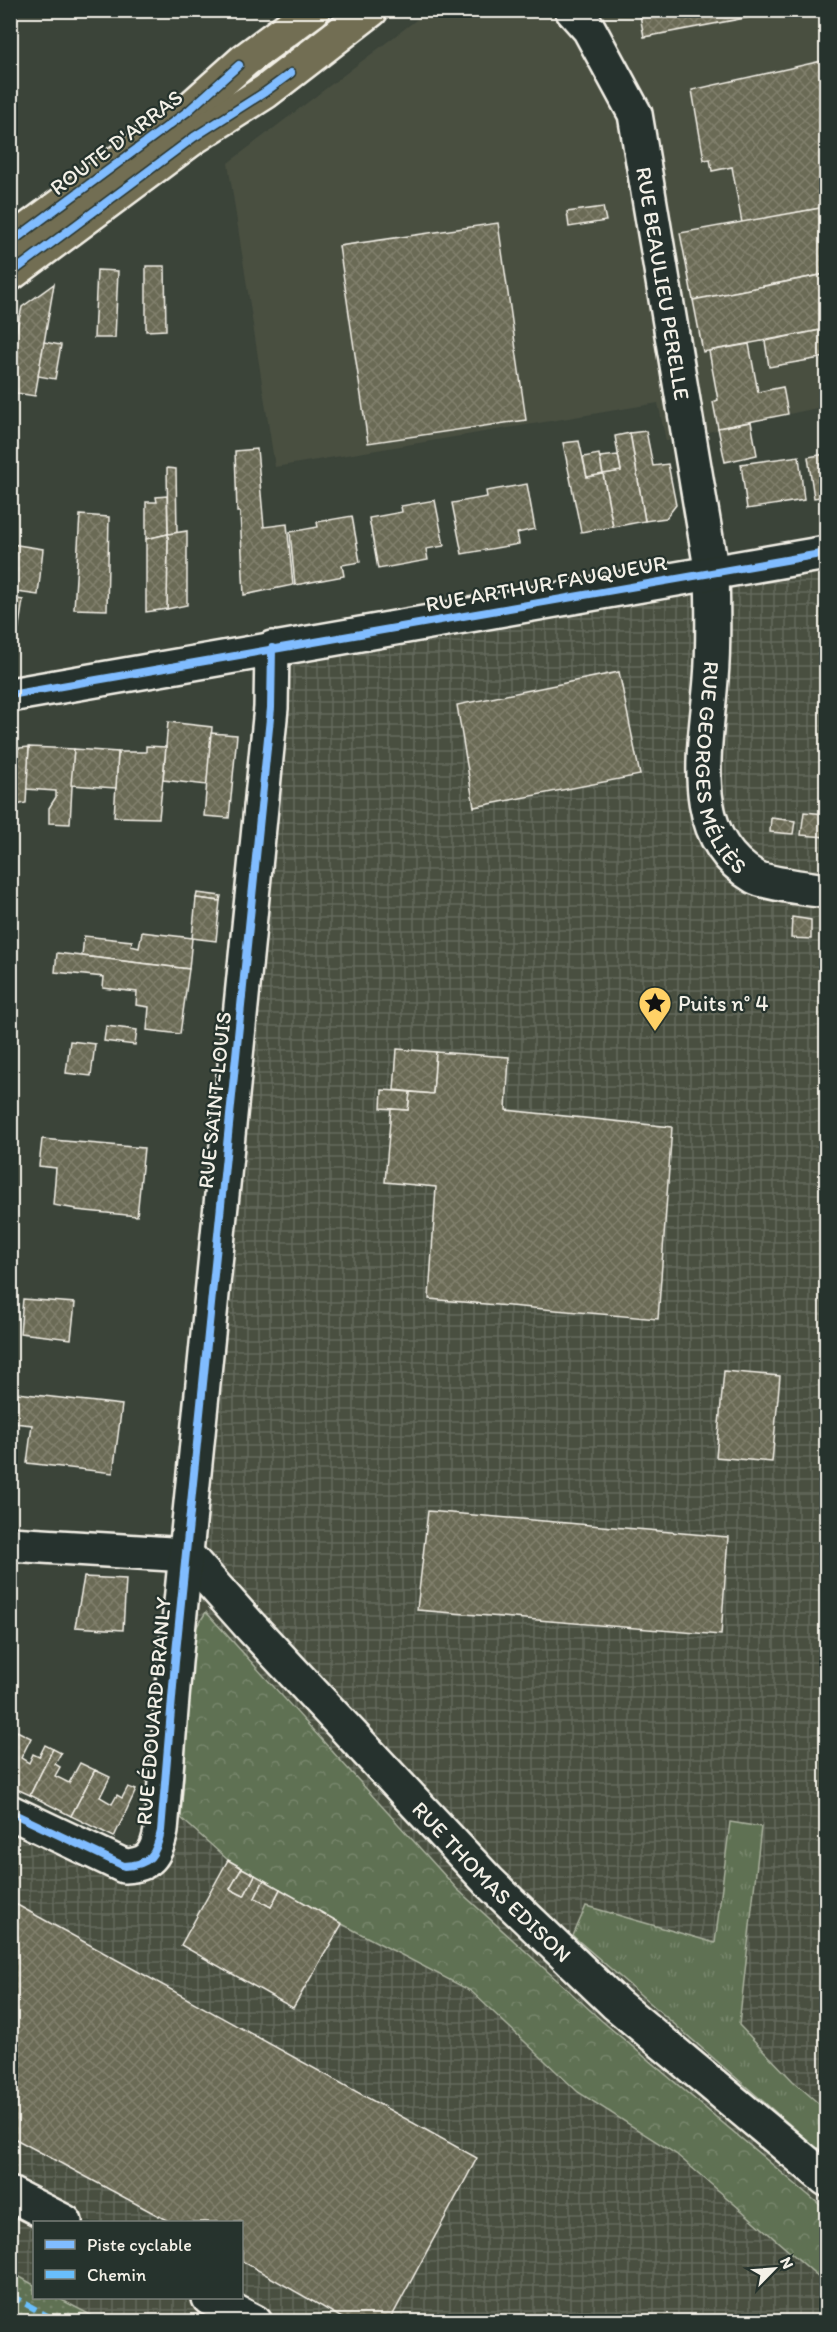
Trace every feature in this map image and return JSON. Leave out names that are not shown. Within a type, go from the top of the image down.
[{"type":"main road","name":"ROUTE D'ARRAS","points":[[10,243],[188,111],[245,60],[313,10]]},
{"type":"main road","name":"ROUTE D'ARRAS","points":[[10,274],[194,136],[266,92],[371,10]]},
{"type":"street","name":"RUE BEAULIEU PERELLE","points":[[580,20],[635,114],[712,573]]},
{"type":"street","name":"RUE ARTHUR FAUQUEUR","points":[[10,695],[826,553]]},
{"type":"street","name":"RUE GEORGES MÉLIÈS","points":[[712,573],[714,619],[712,667],[704,757],[706,800],[712,830],[726,855],[756,879],[826,891]]},
{"type":"street","name":"RUE SAINT-LOUIS","points":[[187,1555],[270,720],[272,648]]},
{"type":"street","points":[[10,1544],[187,1555]]},
{"type":"street","name":"RUE ÉDOUARD BRANLY","points":[[10,1812],[124,1866],[137,1866],[150,1859],[158,1848],[187,1555]]},
{"type":"street","name":"RUE THOMAS EDISON","points":[[187,1555],[442,1832],[537,1929],[616,2004],[826,2179]]},
{"type":"street","points":[[10,2194],[61,2221]]},
{"type":"street","points":[[211,2299],[255,2322]]},
{"type":"shaded area","points":[[428,11],[826,11],[826,406],[666,441],[658,403],[275,467],[228,163]]},
{"type":"shaded area","points":[[826,553],[826,2321],[103,2322],[60,2299],[243,2299],[243,2221],[33,2221],[33,2284],[11,2272],[10,1812],[150,1859],[272,648]]},
{"type":"green space","points":[[206,1612],[457,1889],[602,2021],[826,2210],[826,2283],[676,2154],[578,2092],[471,1991],[342,1924],[228,1860],[181,1818],[194,1631]]},
{"type":"green space","points":[[730,1822],[761,1827],[739,2025],[793,2081],[826,2110],[826,2156],[573,1936],[586,1906],[715,1943]]},
{"type":"green space","points":[[11,2272],[33,2284],[33,2299],[60,2299],[102,2321],[11,2321]]},
{"type":"building","points":[[639,10],[766,10],[761,15],[644,37]]},
{"type":"building","points":[[826,60],[826,207],[742,223],[732,167],[712,171],[710,159],[704,160],[692,90]]},
{"type":"building","points":[[603,207],[606,221],[569,227],[567,212]]},
{"type":"building","points":[[826,207],[826,274],[693,300],[680,233]]},
{"type":"building","points":[[498,223],[526,420],[368,443],[339,246]]},
{"type":"building","points":[[146,266],[165,266],[166,330],[146,331]]},
{"type":"building","points":[[97,270],[118,271],[115,338],[94,338]]},
{"type":"building","points":[[826,274],[826,329],[703,352],[693,300]]},
{"type":"building","points":[[54,284],[35,396],[10,392],[10,357],[22,307]]},
{"type":"building","points":[[826,329],[826,357],[769,367],[765,341]]},
{"type":"building","points":[[44,342],[61,345],[55,379],[38,376]]},
{"type":"building","points":[[749,344],[758,392],[783,387],[788,414],[718,428],[713,402],[718,400],[709,351]]},
{"type":"building","points":[[751,422],[757,455],[725,462],[718,428]]},
{"type":"building","points":[[646,431],[653,466],[668,464],[676,505],[666,518],[645,521],[630,433]]},
{"type":"building","points":[[630,433],[645,521],[613,527],[603,474],[621,471],[615,436]]},
{"type":"building","points":[[579,441],[587,477],[603,474],[613,527],[581,532],[563,443]]},
{"type":"building","points":[[257,449],[264,527],[287,524],[293,585],[244,595],[240,512],[237,512],[235,451]]},
{"type":"building","points":[[599,454],[603,474],[587,477],[583,457]]},
{"type":"building","points":[[826,454],[826,496],[814,498],[808,457]]},
{"type":"building","points":[[618,455],[621,471],[603,474],[600,457]]},
{"type":"building","points":[[799,456],[804,500],[747,509],[741,464]]},
{"type":"building","points":[[167,468],[176,469],[177,533],[168,534]]},
{"type":"building","points":[[527,484],[535,529],[517,533],[519,544],[462,554],[452,503],[487,497],[486,491]]},
{"type":"building","points":[[167,496],[168,534],[146,539],[146,502],[157,502],[156,497]]},
{"type":"building","points":[[435,500],[444,546],[426,549],[428,560],[378,569],[369,518],[402,512],[401,506]]},
{"type":"building","points":[[80,515],[109,517],[107,610],[74,609]]},
{"type":"building","points":[[352,516],[360,562],[342,565],[344,576],[295,585],[290,532],[318,527],[317,522]]},
{"type":"building","points":[[187,531],[187,605],[167,609],[168,534]]},
{"type":"building","points":[[168,534],[167,609],[146,612],[146,539]]},
{"type":"building","points":[[11,544],[43,549],[38,595],[10,591]]},
{"type":"building","points":[[10,598],[23,600],[18,632],[10,631]]},
{"type":"building","points":[[619,672],[640,775],[474,807],[457,705]]},
{"type":"building","points":[[168,722],[212,727],[207,785],[163,780]]},
{"type":"building","points":[[211,733],[237,735],[229,818],[204,816]]},
{"type":"building","points":[[146,746],[166,747],[159,818],[114,817],[118,752],[146,752]]},
{"type":"building","points":[[29,747],[74,749],[70,824],[49,823],[49,808],[56,797],[56,791],[26,789]]},
{"type":"building","points":[[29,747],[26,803],[10,808],[10,749]]},
{"type":"building","points":[[74,749],[118,752],[116,788],[71,785]]},
{"type":"building","points":[[804,812],[826,814],[826,837],[801,835]]},
{"type":"building","points":[[771,818],[795,821],[793,834],[770,832]]},
{"type":"building","points":[[197,893],[221,896],[220,901],[196,898]]},
{"type":"building","points":[[196,898],[220,901],[216,941],[192,938]]},
{"type":"building","points":[[792,917],[811,920],[811,939],[791,938]]},
{"type":"building","points":[[142,932],[192,938],[189,969],[82,956],[84,936],[132,941],[131,946],[139,948]]},
{"type":"building","points":[[57,953],[189,969],[180,1034],[147,1030],[149,1007],[136,1005],[137,992],[103,988],[104,977],[55,972]]},
{"type":"building","points":[[106,1026],[137,1030],[135,1045],[104,1041]]},
{"type":"building","points":[[70,1041],[95,1044],[91,1076],[66,1073]]},
{"type":"building","points":[[397,1049],[436,1052],[433,1094],[394,1090]]},
{"type":"building","points":[[436,1052],[509,1057],[506,1110],[672,1127],[658,1319],[429,1299],[436,1187],[385,1182],[391,1109],[408,1110],[410,1092],[433,1094]]},
{"type":"building","points":[[382,1090],[410,1092],[408,1110],[381,1108]]},
{"type":"building","points":[[42,1139],[144,1148],[137,1216],[76,1210],[53,1205],[56,1168],[39,1166]]},
{"type":"building","points":[[23,1299],[75,1303],[71,1339],[20,1333]]},
{"type":"building","points":[[724,1371],[780,1376],[772,1462],[716,1457]]},
{"type":"building","points":[[17,1393],[122,1405],[113,1473],[27,1463],[32,1425],[14,1423]]},
{"type":"building","points":[[428,1511],[728,1537],[721,1635],[417,1610]]},
{"type":"building","points":[[84,1577],[126,1579],[123,1630],[75,1627]]},
{"type":"building","points":[[17,1731],[31,1738],[21,1758],[29,1763],[33,1754],[39,1757],[45,1745],[53,1749],[30,1795],[10,1786],[10,1743]]},
{"type":"building","points":[[53,1749],[61,1753],[55,1764],[60,1767],[55,1776],[69,1783],[80,1763],[95,1770],[71,1816],[30,1795]]},
{"type":"building","points":[[95,1770],[110,1777],[100,1797],[112,1804],[117,1795],[122,1798],[128,1787],[136,1790],[114,1837],[71,1816]]},
{"type":"building","points":[[228,1860],[242,1868],[230,1889],[244,1896],[255,1875],[264,1880],[255,1898],[271,1907],[280,1889],[342,1924],[293,2008],[181,1945]]},
{"type":"building","points":[[242,1868],[255,1875],[244,1896],[230,1889]]},
{"type":"building","points":[[264,1880],[280,1889],[271,1907],[255,1898]]},
{"type":"building","points":[[10,1901],[477,2158],[389,2322],[349,2322],[243,2262],[243,2221],[168,2221],[10,2136]]},
{"type":"marked path","points":[[10,2295],[58,2322]]},
{"type":"cycle path","points":[[10,243],[188,111],[239,65]]},
{"type":"cycle path","points":[[10,274],[194,137],[291,73]]},
{"type":"cycle path","points":[[10,695],[826,553]]},
{"type":"cycle path","points":[[10,1812],[124,1866],[146,1861],[154,1852],[161,1831],[175,1662],[271,708],[272,648]]},
{"type":"place","name":"Puits n° 4","points":[[655,1032]]}]
